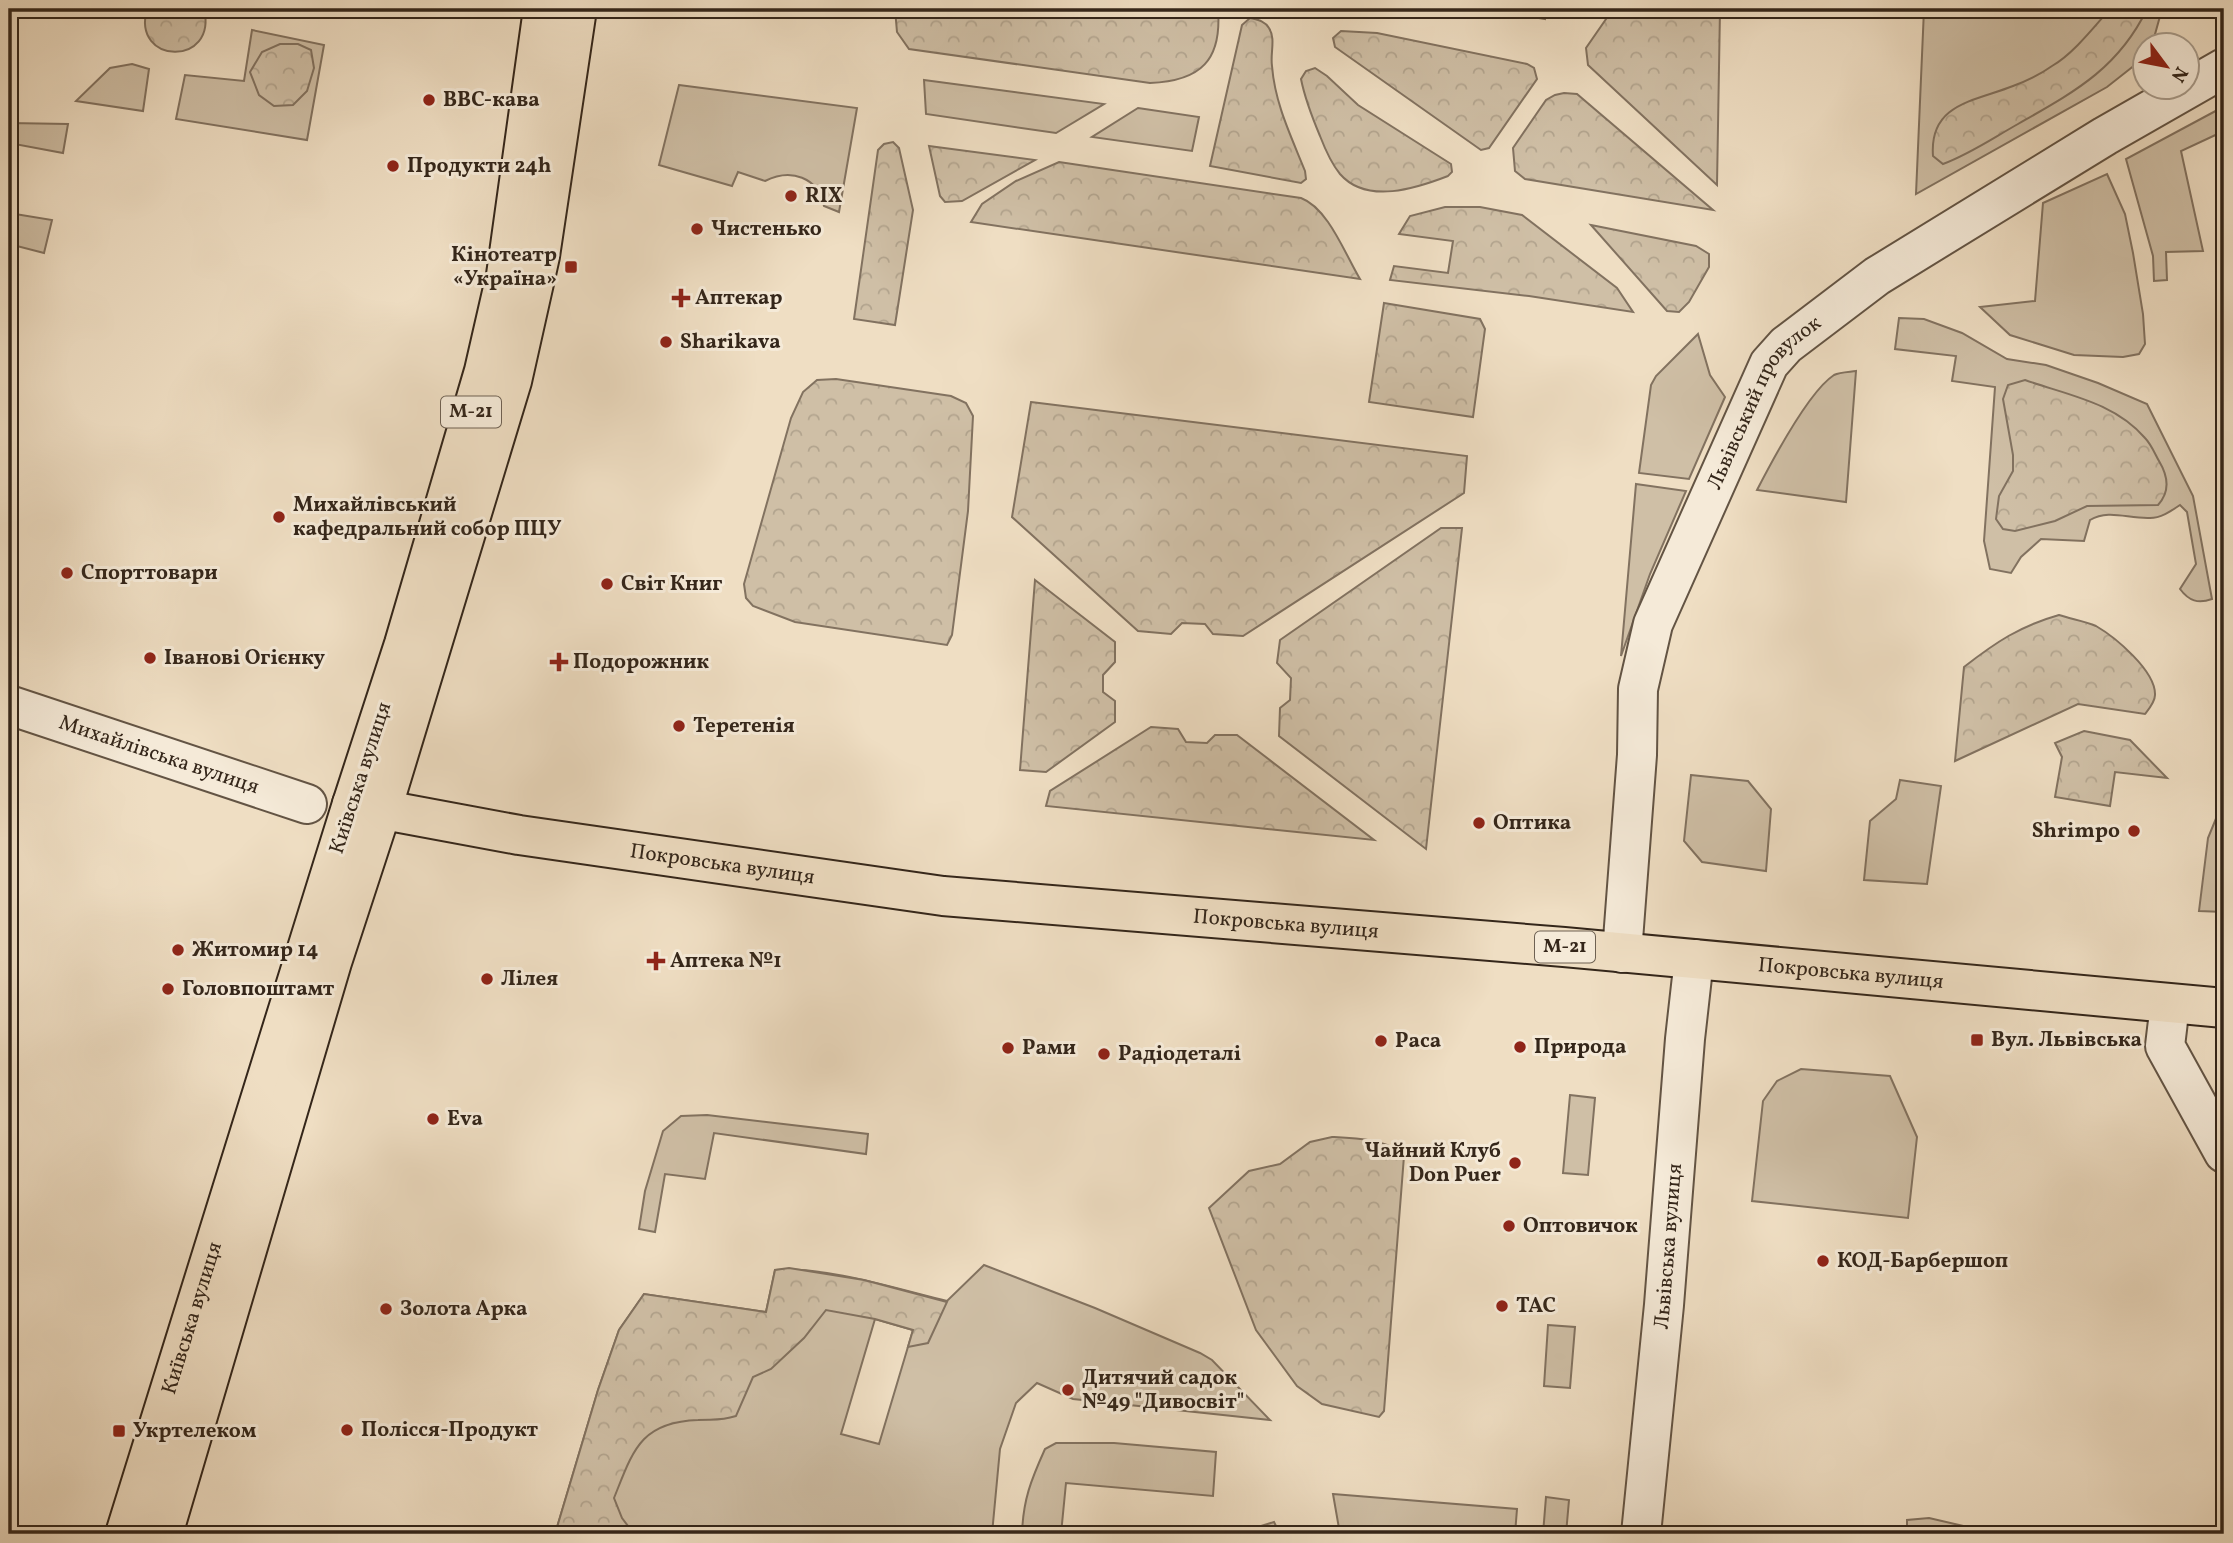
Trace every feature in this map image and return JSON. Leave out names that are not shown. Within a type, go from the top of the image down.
[{"type":"main road","name":"Київська вулиця","points":[[163,1534],[332,962],[404,644],[484,371],[506,275],[543,9]]},
{"type":"main road","name":"Київська вулиця","points":[[125,1534],[512,381],[540,256],[577,9]]},
{"type":"main road","name":"Покровська вулиця","points":[[367,807],[519,835],[943,896],[1694,959],[2224,1008]]},
{"type":"street","name":"Львівський провулок","points":[[1622,953],[1637,755],[1638,689],[1653,624],[1769,364],[1786,345],[1877,276],[2105,136],[2224,68]]},
{"type":"street","name":"Михайлівська вулиця","points":[[9,705],[307,804]]},
{"type":"street","name":"Львівська вулиця","points":[[1641,1534],[1694,959]]},
{"type":"street","points":[[2170,1004],[2165,1046],[2224,1153]]},
{"type":"green space","points":[[147,9],[204,9],[205,28],[199,41],[188,49],[175,52],[162,49],[151,41],[145,27]]},
{"type":"green space","points":[[895,9],[1218,9],[1218,27],[1212,54],[1205,64],[1183,78],[1150,83],[909,49],[897,32]]},
{"type":"green space","points":[[1484,9],[1546,9],[1545,19]]},
{"type":"green space","points":[[1613,9],[1720,9],[1717,185],[1588,65],[1586,48]]},
{"type":"green space","points":[[1924,9],[2162,9],[2156,32],[2132,32],[2132,67],[2107,87],[1916,194]]},
{"type":"green space","points":[[2110,9],[2147,9],[2122,48],[2093,77],[2076,89],[1963,156],[1943,164],[1933,156],[1934,138],[1947,115],[1970,101],[2033,77],[2060,61]]},
{"type":"green space","points":[[1250,18],[1263,22],[1271,32],[1276,94],[1305,171],[1306,179],[1301,183],[1210,166],[1242,25]]},
{"type":"green space","points":[[252,30],[324,45],[307,140],[176,119],[185,75],[244,81]]},
{"type":"green space","points":[[1341,31],[1377,33],[1527,64],[1534,68],[1537,79],[1489,148],[1481,150],[1335,47],[1333,38]]},
{"type":"green space","points":[[280,44],[298,44],[311,50],[314,68],[307,91],[293,105],[274,106],[259,95],[250,72],[262,52]]},
{"type":"green space","points":[[132,64],[149,69],[143,111],[76,101],[110,68]]},
{"type":"green space","points":[[1315,68],[1358,105],[1451,164],[1452,172],[1422,185],[1392,191],[1364,189],[1351,183],[1331,161],[1307,101],[1301,79],[1306,71]]},
{"type":"green space","points":[[924,80],[1104,104],[1056,133],[926,114]]},
{"type":"green space","points":[[679,85],[857,108],[839,212],[824,206],[816,188],[802,178],[784,175],[765,181],[738,172],[732,186],[659,165]]},
{"type":"green space","points":[[1564,93],[1577,94],[1713,210],[1525,179],[1515,171],[1513,148],[1546,100]]},
{"type":"green space","points":[[2223,107],[2224,131],[2181,151],[2203,251],[2166,252],[2167,280],[2154,281],[2153,256],[2126,159]]},
{"type":"green space","points":[[1138,108],[1199,117],[1192,151],[1092,137]]},
{"type":"green space","points":[[9,123],[68,124],[63,153],[9,143]]},
{"type":"green space","points":[[893,142],[899,148],[913,210],[895,325],[854,319],[878,150],[884,144]]},
{"type":"green space","points":[[929,146],[1035,160],[962,201],[945,202],[940,196]]},
{"type":"green space","points":[[1059,162],[1301,198],[1311,203],[1328,221],[1360,279],[971,222],[982,204],[1016,181]]},
{"type":"green space","points":[[2107,174],[2125,214],[2133,253],[2145,344],[2139,354],[2123,357],[2074,355],[2010,335],[1980,307],[2035,301],[2043,203]]},
{"type":"green space","points":[[1445,207],[1480,207],[1522,215],[1617,288],[1633,312],[1529,296],[1390,280],[1394,266],[1448,273],[1453,241],[1399,234],[1410,216]]},
{"type":"green space","points":[[9,213],[52,220],[44,253],[9,244]]},
{"type":"green space","points":[[1591,225],[1696,246],[1709,254],[1709,267],[1689,302],[1679,312],[1667,311]]},
{"type":"green space","points":[[1384,303],[1480,319],[1485,329],[1473,417],[1369,402]]},
{"type":"green space","points":[[1899,318],[1924,319],[1962,333],[2007,359],[2046,365],[2147,404],[2193,496],[2212,599],[2194,600],[2180,589],[2196,564],[2187,512],[2180,505],[2154,518],[2112,515],[2097,517],[2090,520],[2084,541],[2041,539],[2021,557],[2011,573],[1990,569],[1984,541],[1995,387],[1952,381],[1956,356],[1895,349]]},
{"type":"green space","points":[[1698,334],[1710,375],[1725,397],[1689,479],[1639,473],[1651,385],[1656,376]]},
{"type":"green space","points":[[1856,371],[1846,502],[1757,490],[1791,428],[1813,396],[1834,375]]},
{"type":"green space","points":[[836,379],[951,396],[966,403],[973,416],[968,511],[952,635],[947,645],[795,622],[753,606],[746,598],[744,584],[791,418],[803,392],[817,380]]},
{"type":"green space","points":[[2025,380],[2089,401],[2133,426],[2149,443],[2164,472],[2166,489],[2158,505],[2087,506],[2055,521],[2015,531],[2003,529],[1996,519],[1999,496],[2013,471],[2013,455],[2003,399],[2008,385]]},
{"type":"green space","points":[[1031,402],[1467,456],[1464,493],[1243,636],[1213,634],[1205,624],[1182,623],[1171,634],[1138,631],[1012,517]]},
{"type":"green space","points":[[1636,484],[1686,491],[1650,574],[1621,656]]},
{"type":"green space","points":[[1441,528],[1462,528],[1426,849],[1279,736],[1280,708],[1290,700],[1291,678],[1277,663],[1280,640]]},
{"type":"green space","points":[[1035,580],[1115,642],[1115,662],[1103,675],[1103,692],[1115,701],[1115,722],[1046,772],[1020,770]]},
{"type":"green space","points":[[2059,615],[2096,626],[2133,656],[2154,686],[2155,698],[2150,708],[2145,714],[2078,704],[1955,761],[1964,667],[2009,636],[2032,624]]},
{"type":"green space","points":[[1151,727],[1178,729],[1186,742],[1207,743],[1215,735],[1237,735],[1374,840],[1046,806],[1050,791]]},
{"type":"green space","points":[[2084,731],[2130,740],[2167,778],[2115,772],[2110,806],[2055,797],[2062,757],[2055,743]]},
{"type":"green space","points":[[1691,775],[1748,781],[1771,809],[1766,871],[1702,862],[1684,841]]},
{"type":"green space","points":[[1900,780],[1941,786],[1927,884],[1864,880],[1870,821],[1896,799]]},
{"type":"green space","points":[[2224,799],[2224,912],[2199,911],[2208,838]]},
{"type":"green space","points":[[1801,1069],[1890,1076],[1917,1137],[1908,1218],[1752,1201],[1763,1101],[1777,1081]]},
{"type":"green space","points":[[1570,1095],[1595,1098],[1588,1175],[1563,1173]]},
{"type":"green space","points":[[707,1115],[868,1134],[866,1154],[714,1133],[705,1179],[665,1174],[655,1232],[639,1229],[645,1191],[663,1131],[681,1116]]},
{"type":"green space","points":[[1332,1137],[1380,1143],[1398,1150],[1404,1156],[1384,1411],[1379,1417],[1322,1404],[1297,1386],[1256,1330],[1209,1208],[1249,1171],[1280,1164],[1310,1142]]},
{"type":"green space","points":[[984,1265],[1200,1353],[1212,1360],[1270,1420],[1073,1399],[1037,1383],[1016,1403],[1000,1449],[992,1534],[555,1534],[619,1330],[644,1294],[766,1312],[775,1270],[795,1270],[839,1275],[947,1301]],"holes":[[[875,1319],[913,1330],[879,1444],[841,1434]]]},
{"type":"green space","points":[[789,1268],[864,1280],[947,1302],[928,1343],[908,1347],[913,1330],[875,1319],[826,1310],[804,1338],[771,1369],[753,1377],[736,1416],[663,1426],[641,1442],[627,1466],[614,1498],[622,1518],[634,1534],[555,1534],[619,1330],[644,1294],[766,1312],[775,1270]]},
{"type":"green space","points":[[1548,1325],[1575,1327],[1570,1388],[1544,1386]]},
{"type":"green space","points":[[1056,1443],[1114,1443],[1216,1452],[1213,1496],[1066,1483],[1061,1534],[1022,1534],[1026,1500],[1032,1481],[1045,1449]]},
{"type":"green space","points":[[1333,1494],[1517,1509],[1515,1534],[1340,1534]]},
{"type":"green space","points":[[1546,1497],[1569,1500],[1566,1534],[1543,1534]]},
{"type":"green space","points":[[1929,1518],[1985,1531],[1988,1534],[1907,1534],[1907,1520]]},
{"type":"green space","points":[[1274,1522],[1280,1534],[1248,1534],[1248,1530]]},
{"type":"place","name":"BBC-кава","points":[[429,100]]},
{"type":"place","name":"Продукти 24h","points":[[393,166]]},
{"type":"place","name":"RIX","points":[[791,196]]},
{"type":"place","name":"Чистенько","points":[[697,229]]},
{"type":"place","name":"Кінотеатр «Україна»","points":[[571,267]]},
{"type":"place","name":"Аптекар","points":[[681,298]]},
{"type":"place","name":"Sharikava","points":[[666,342]]},
{"type":"place","name":"Михайлівський кафедральний собор ПЦУ","points":[[279,517]]},
{"type":"place","name":"Спорттовари","points":[[67,573]]},
{"type":"place","name":"Світ Книг","points":[[607,584]]},
{"type":"place","name":"Іванові Огієнку","points":[[150,658]]},
{"type":"place","name":"Подорожник","points":[[559,662]]},
{"type":"place","name":"Теретенія","points":[[679,726]]},
{"type":"place","name":"Оптика","points":[[1479,823]]},
{"type":"place","name":"Shrimpo","points":[[2134,831]]},
{"type":"place","name":"Житомир 14","points":[[178,950]]},
{"type":"place","name":"Аптека №1","points":[[656,961]]},
{"type":"place","name":"Лілея","points":[[487,979]]},
{"type":"place","name":"Головпоштамт","points":[[168,989]]},
{"type":"place","name":"Вул. Львівська","points":[[1977,1040]]},
{"type":"place","name":"Раса","points":[[1381,1041]]},
{"type":"place","name":"Природа","points":[[1520,1047]]},
{"type":"place","name":"Рами","points":[[1008,1048]]},
{"type":"place","name":"Радіодеталі","points":[[1104,1054]]},
{"type":"place","name":"Eva","points":[[433,1119]]},
{"type":"place","name":"Чайний Клуб Don Puer","points":[[1515,1163]]},
{"type":"place","name":"Оптовичок","points":[[1509,1226]]},
{"type":"place","name":"КОД-Барбершоп","points":[[1823,1261]]},
{"type":"place","name":"ТАС","points":[[1502,1306]]},
{"type":"place","name":"Золота Арка","points":[[386,1309]]},
{"type":"place","name":"Дитячий садок №49 \"Дивосвіт\"","points":[[1068,1390]]},
{"type":"place","name":"Полісся-Продукт","points":[[347,1430]]},
{"type":"place","name":"Укртелеком","points":[[119,1431]]}]
